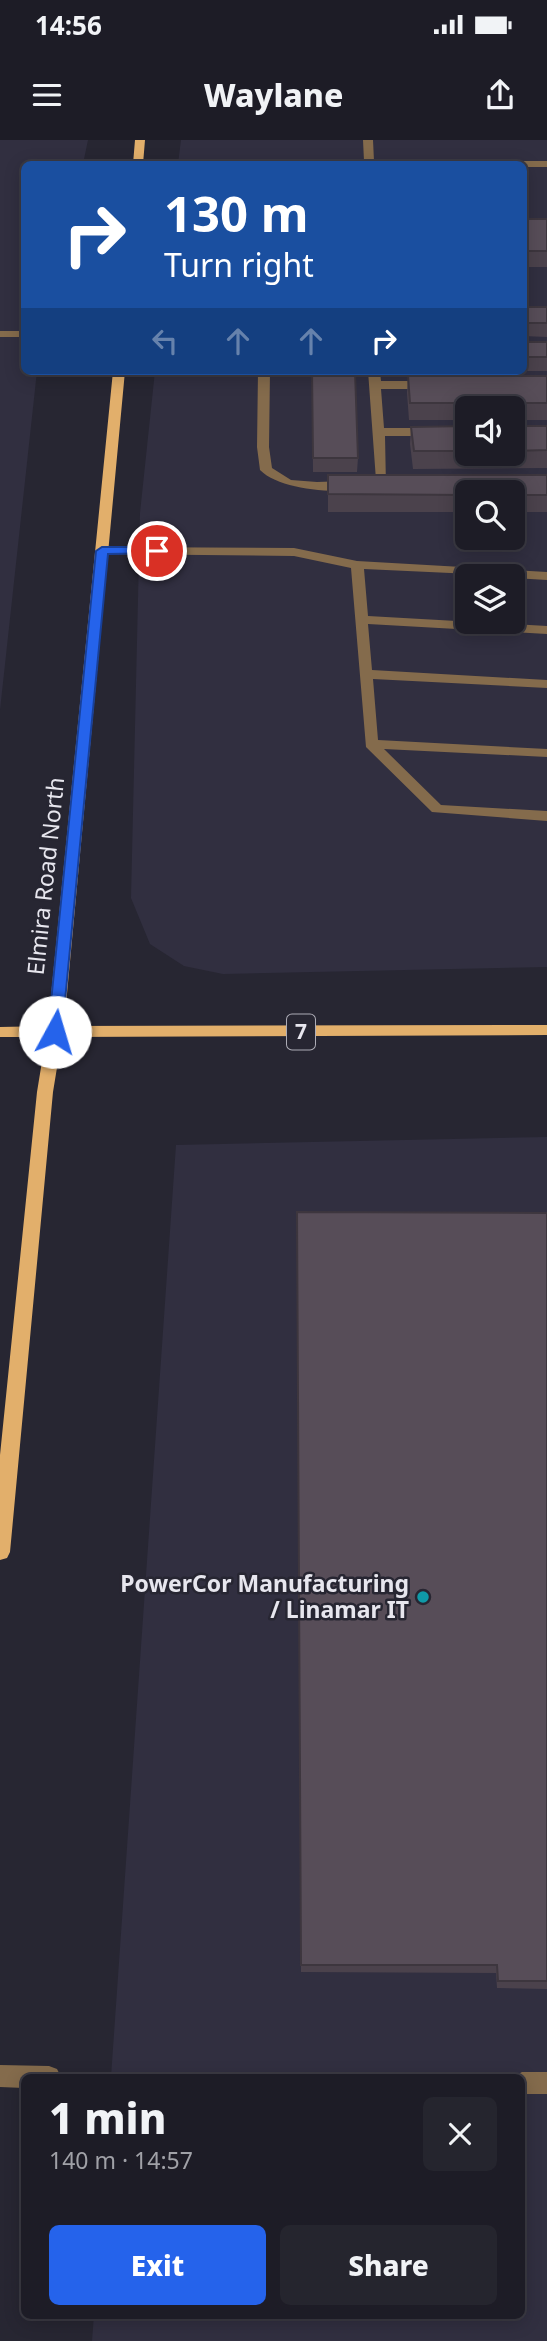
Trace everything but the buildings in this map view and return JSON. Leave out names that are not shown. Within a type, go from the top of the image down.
[{"type":"main road","points":[[138,161],[140,140]]},
{"type":"main road","name":"Elmira Road North","points":[[0,1552],[45,1092],[55,1032],[119,375]]},
{"type":"main road","name":"7","points":[[0,1032],[547,1030]]},
{"type":"lane","points":[[368,140],[369,161]]},
{"type":"lane","points":[[527,164],[547,164]]},
{"type":"lane","points":[[0,334],[21,334]]},
{"type":"lane","points":[[264,375],[263,447],[266,470],[288,484],[317,486],[389,484],[379,432],[374,375]]},
{"type":"lane","points":[[374,385],[441,385]]},
{"type":"lane","points":[[379,432],[455,432]]},
{"type":"lane","points":[[102,551],[294,552],[357,565],[547,576]]},
{"type":"lane","points":[[357,565],[371,744],[437,809],[547,816]]},
{"type":"lane","points":[[360,620],[547,630]]},
{"type":"lane","points":[[365,674],[547,684]]},
{"type":"lane","points":[[371,744],[547,752]]},
{"type":"lane","points":[[0,2076],[21,2076]]},
{"type":"lane","points":[[525,2083],[547,2083]]},
{"type":"shaded area","points":[[0,140],[88,140],[84,161],[21,161],[21,375],[37,375],[0,710]]},
{"type":"shaded area","points":[[181,140],[547,140],[547,967],[223,974],[184,966],[150,944],[131,898],[140,513],[155,375],[527,375],[527,161],[178,161]]},
{"type":"shaded area","points":[[547,1137],[547,2341],[92,2341],[94,2319],[525,2319],[525,2074],[111,2074],[176,1145]]},
{"type":"place","name":"PowerCor Manufacturing / Linamar IT","points":[[423,1597]]},
{"type":"route","points":[[55,1032],[102,551],[157,551]]}]
